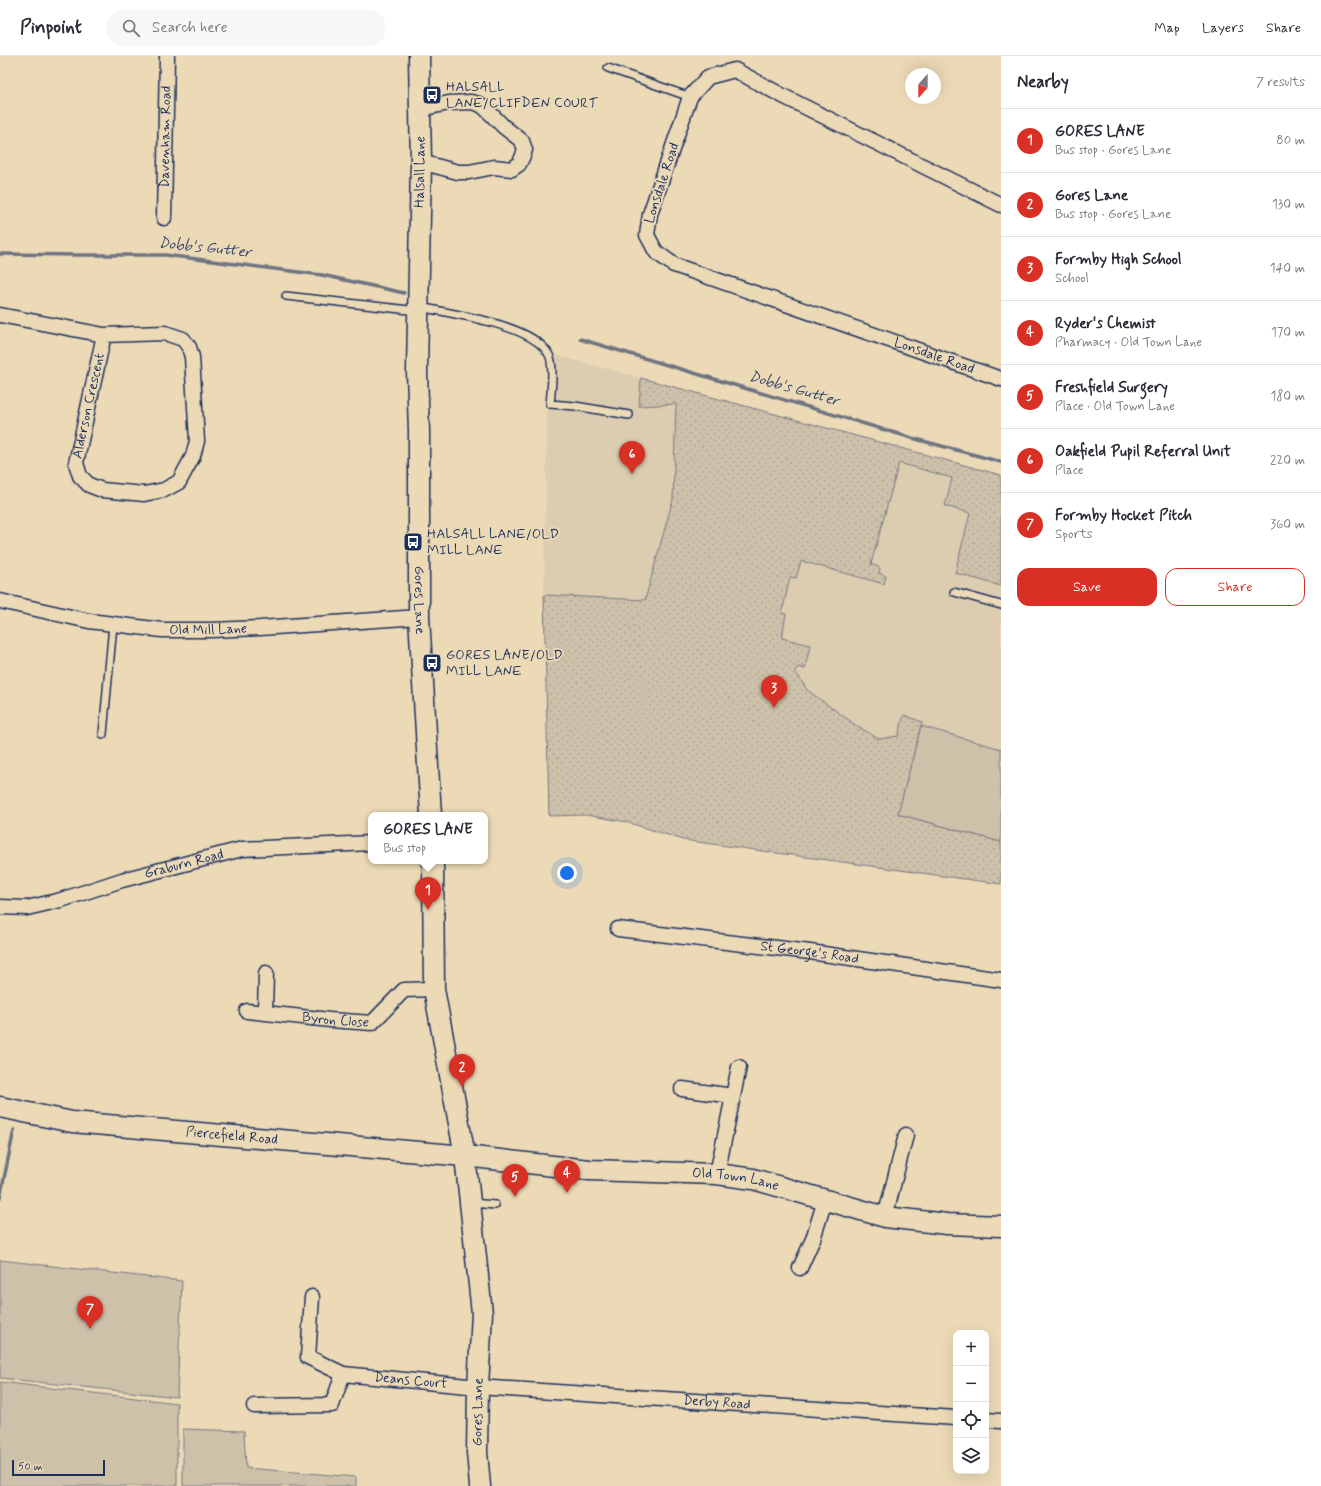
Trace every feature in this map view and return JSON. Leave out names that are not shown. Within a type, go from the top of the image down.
[{"type":"street","name":"Davenham Road","points":[[164,218],[167,56]]},
{"type":"street","name":"Halsall Lane","points":[[418,302],[421,162],[419,56]]},
{"type":"street","name":"Lonsdale Road","points":[[1001,205],[781,95],[736,70],[708,77],[690,97],[650,214],[647,235],[656,252],[674,266],[1001,379]]},
{"type":"street","points":[[420,109],[449,103],[471,102],[484,107],[504,127],[522,141],[525,150],[519,164],[512,169],[494,167],[469,172],[458,172],[421,162]]},
{"type":"street","name":"Gores Lane","points":[[418,302],[419,617],[431,812]]},
{"type":"street","name":"Alderson Crescent","points":[[0,315],[104,335],[165,333],[175,335],[183,339],[189,347],[192,357],[197,441],[193,456],[179,482],[164,490],[144,494],[102,490],[89,485],[80,476],[76,463],[104,335]]},
{"type":"street","name":"Old Mill Lane","points":[[0,600],[50,613],[112,625],[162,630],[211,630],[419,617]]},
{"type":"street","name":"Graburn Road","points":[[0,907],[27,908],[61,900],[122,880],[242,849],[368,843]]},
{"type":"street","name":"Gores Lane","points":[[432,864],[434,989],[465,1156],[482,1313],[478,1387],[477,1452],[480,1486]]},
{"type":"street","name":"St George's Road","points":[[618,929],[810,952],[1001,980]]},
{"type":"street","points":[[265,1012],[266,973]]},
{"type":"street","name":"Byron Close","points":[[247,1011],[372,1023],[404,990],[434,989]]},
{"type":"street","points":[[717,1174],[738,1067]]},
{"type":"street","points":[[682,1089],[733,1096]]},
{"type":"street","name":"Piercefield Road","points":[[0,1107],[72,1122],[465,1156]]},
{"type":"street","points":[[885,1217],[906,1135]]},
{"type":"street","name":"Old Town Lane","points":[[465,1156],[589,1170],[717,1174],[753,1179],[885,1217],[947,1224],[1001,1226]]},
{"type":"street","points":[[800,1268],[813,1239],[825,1200]]},
{"type":"street","name":"Deans Court","points":[[312,1297],[308,1357],[343,1374],[478,1387]]},
{"type":"street","points":[[254,1406],[332,1405],[343,1374]]},
{"type":"street","name":"Derby Road","points":[[478,1387],[953,1418]]},
{"type":"street","points":[[989,1420],[1001,1421]]},
{"type":"lane","points":[[608,68],[690,97]]},
{"type":"lane","points":[[286,296],[418,302],[497,324],[536,340],[549,353],[551,364],[550,404],[575,406],[628,415]]},
{"type":"lane","points":[[954,592],[1001,605]]},
{"type":"lane","points":[[103,734],[112,625]]},
{"type":"lane","points":[[470,1203],[495,1205]]},
{"type":"shaded area","points":[[548,353],[1001,475],[1001,884],[683,840],[627,822],[586,815],[549,816],[544,595]]},
{"type":"shaded area","points":[[641,378],[1001,475],[1001,586],[955,573],[970,513],[945,506],[952,478],[899,463],[871,564],[880,568],[879,573],[886,576],[884,584],[801,561],[796,578],[790,577],[782,613],[786,614],[782,638],[810,645],[805,669],[798,667],[795,671],[807,690],[857,726],[879,739],[898,736],[904,715],[922,722],[898,814],[1001,842],[1001,884],[683,840],[627,822],[586,815],[549,816],[544,595],[645,600],[673,499],[676,404],[639,406]]},
{"type":"shaded area","points":[[921,726],[1001,749],[1001,842],[898,814]]},
{"type":"shaded area","points":[[0,1260],[182,1281],[177,1397],[0,1378]]},
{"type":"shaded area","points":[[0,1382],[177,1403],[177,1486],[0,1486]]},
{"type":"shaded area","points":[[183,1429],[244,1431],[246,1468],[356,1477],[356,1486],[183,1486]]},
{"type":"waterway","name":"Dobb's Gutter","points":[[0,254],[165,255],[322,275],[404,293]]},
{"type":"waterway","name":"Dobb's Gutter","points":[[580,339],[912,438],[1001,462]]},
{"type":"waterway","points":[[0,1198],[14,1130]]},
{"type":"place","name":"HALSALL LANE/CLIFDEN COURT","points":[[432,95]]},
{"type":"place","name":"Oakfield Pupil Referral Unit","points":[[632,474]]},
{"type":"place","name":"HALSALL LANE/OLD MILL LANE","points":[[413,542]]},
{"type":"place","name":"GORES LANE/OLD MILL LANE","points":[[432,663]]},
{"type":"place","name":"Formby High School","points":[[774,708]]},
{"type":"place","name":"GORES LANE","points":[[428,910]]},
{"type":"place","name":"Gores Lane","points":[[462,1087]]},
{"type":"place","name":"Ryder's Chemist","points":[[567,1193]]},
{"type":"place","name":"Freshfield Surgery","points":[[515,1197]]},
{"type":"place","name":"Formby Hocket Pitch","points":[[90,1329]]}]
